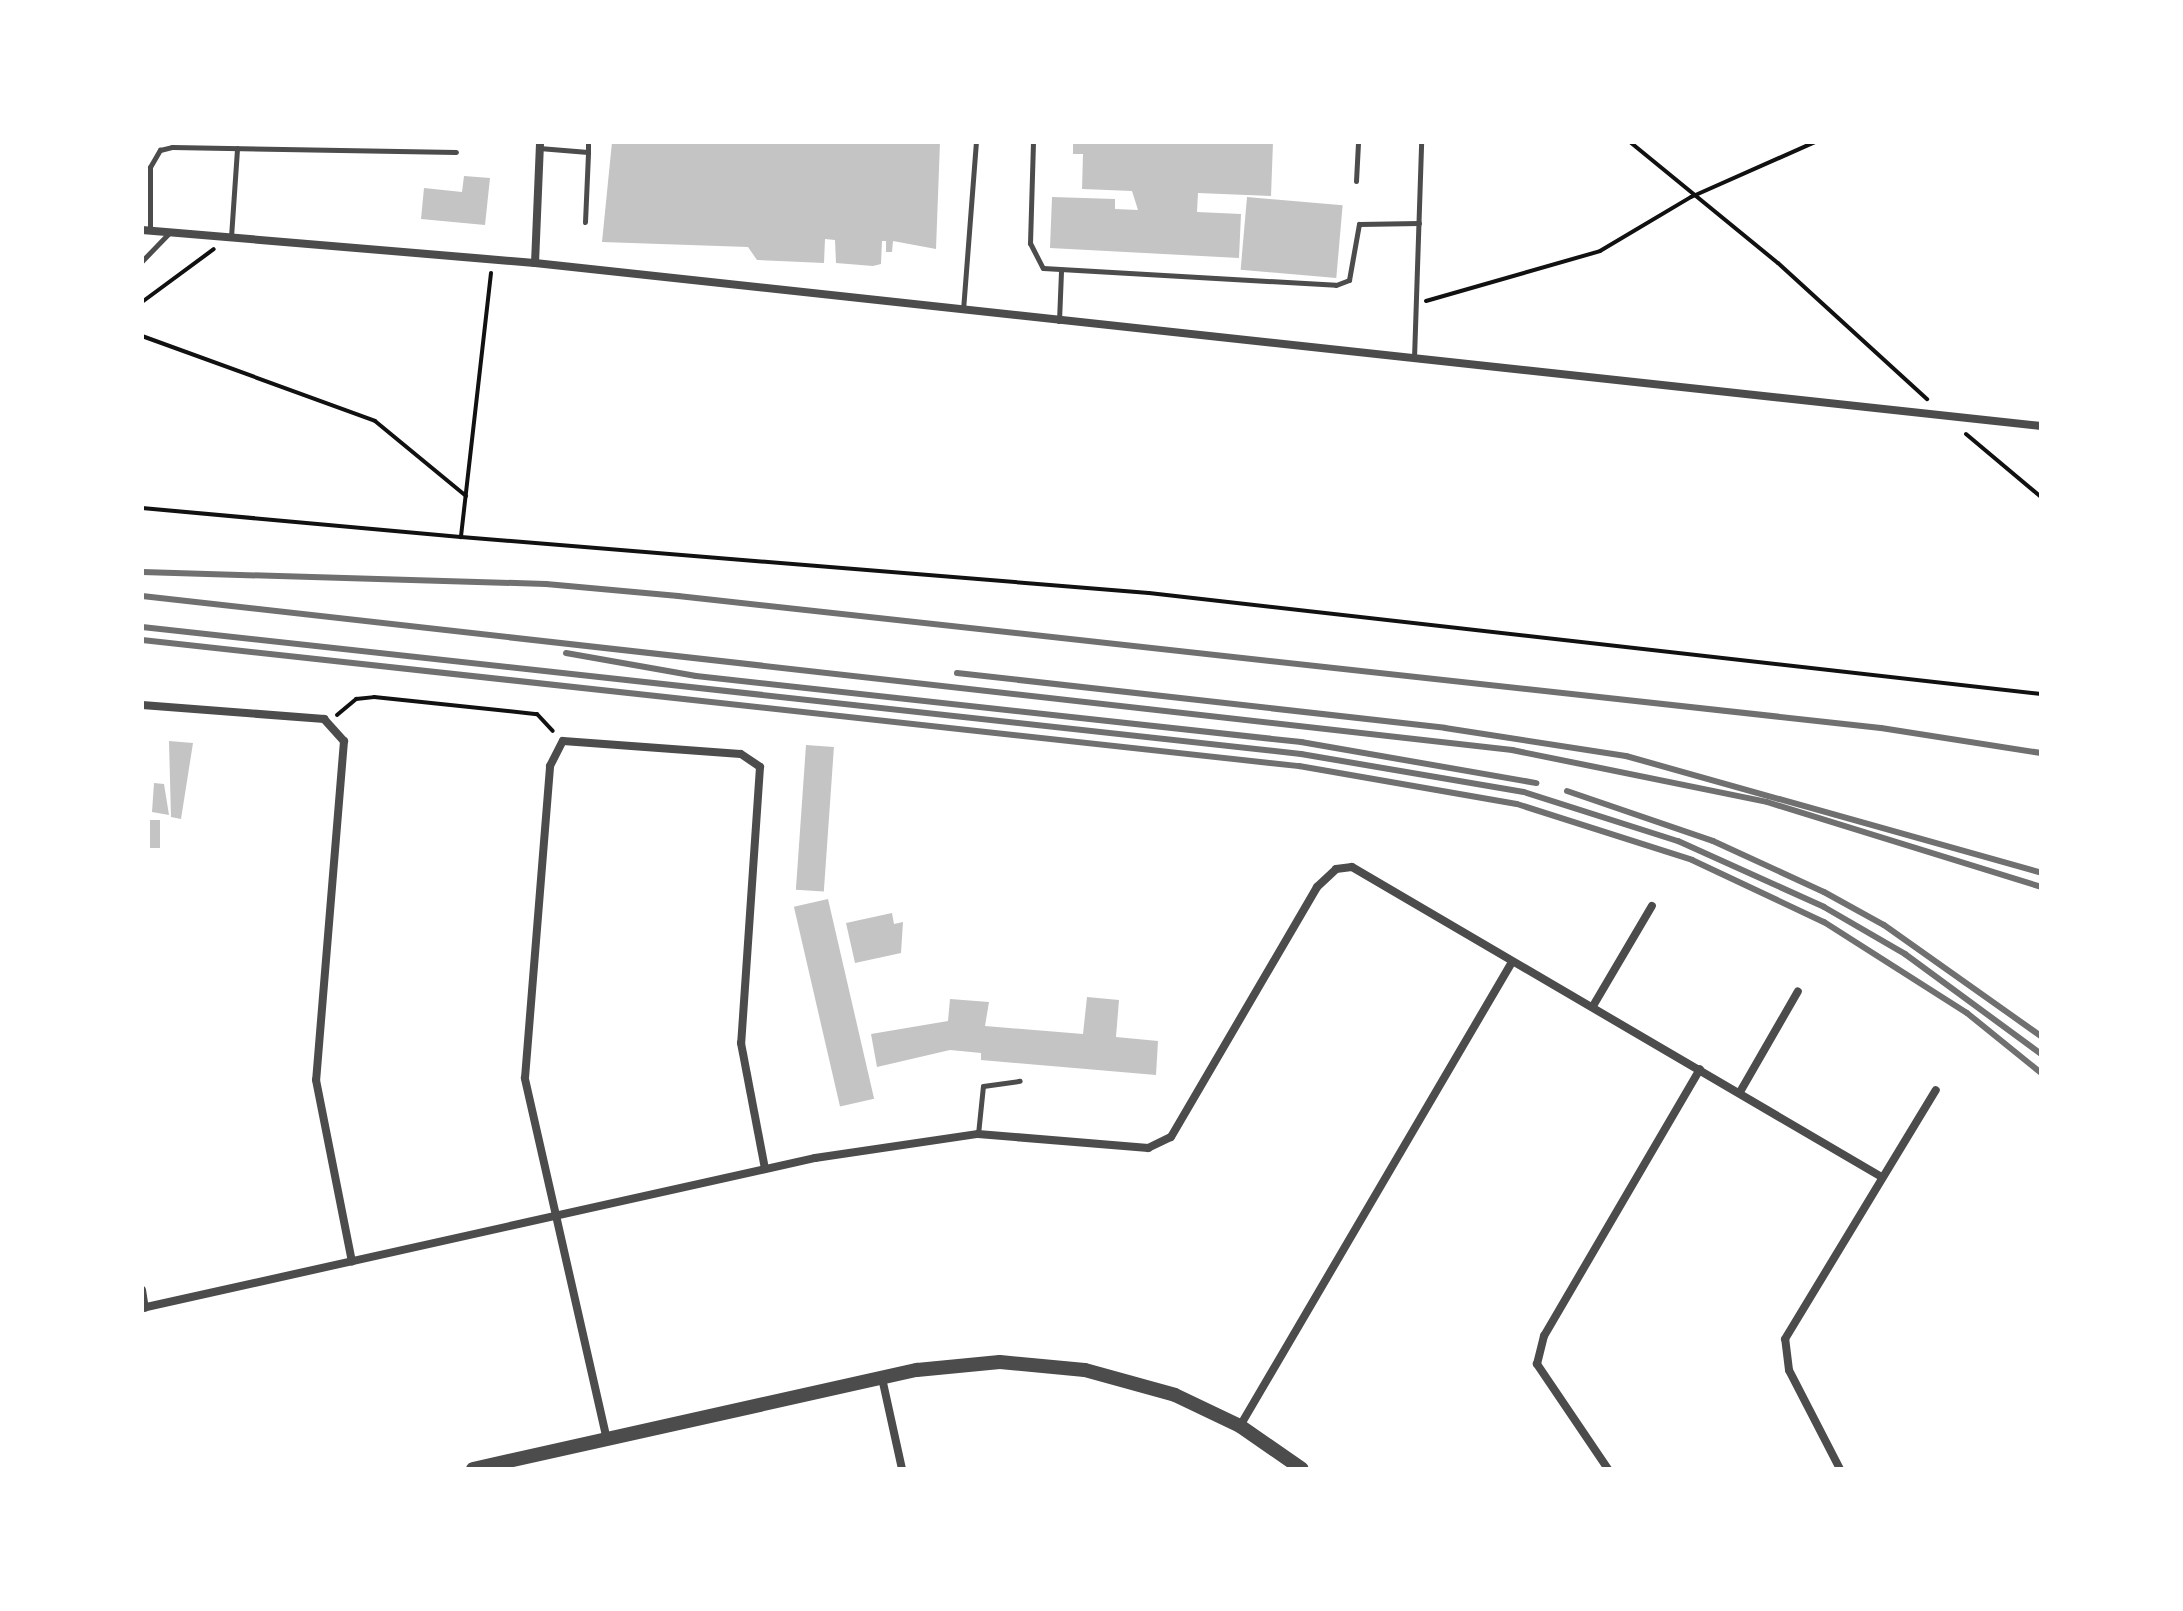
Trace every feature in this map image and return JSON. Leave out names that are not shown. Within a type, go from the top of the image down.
[{"type":"street","points":[[535,263],[540,145]]},
{"type":"street","points":[[146,230],[535,263],[2041,426]]},
{"type":"street","points":[[142,705],[324,719],[344,741],[316,1080],[352,1261]]},
{"type":"street","points":[[607,1440],[555,1216],[525,1057],[550,766],[563,741],[741,754],[760,767],[741,1043],[765,1169]]},
{"type":"street","points":[[142,1290],[144,1308],[765,1169],[978,1134],[1148,1148],[1171,1137],[1317,887],[1336,869],[1352,867],[1880,1176]]},
{"type":"street","points":[[1593,1006],[1652,906]]},
{"type":"street","points":[[1240,1426],[1512,962]]},
{"type":"street","points":[[1740,1092],[1798,991]]},
{"type":"street","points":[[1608,1469],[1537,1364],[1544,1336],[1700,1069]]},
{"type":"street","points":[[1840,1469],[1789,1370],[1785,1339],[1880,1176],[1936,1090]]},
{"type":"street","points":[[473,1469],[882,1378],[969,1363],[1058,1366],[1139,1383],[1240,1426],[1302,1469]]},
{"type":"street","points":[[882,1378],[902,1469]]},
{"type":"lane","points":[[585,222],[588,142]]},
{"type":"lane","points":[[963,311],[976,142]]},
{"type":"lane","points":[[1033,142],[1032,254],[1043,268],[1336,285],[1349,280],[1359,224],[1419,223]]},
{"type":"lane","points":[[1356,181],[1358,142]]},
{"type":"lane","points":[[1414,358],[1421,142]]},
{"type":"lane","points":[[540,145],[588,152]]},
{"type":"lane","points":[[231,238],[237,148]]},
{"type":"lane","points":[[146,230],[150,167],[160,150],[237,148],[456,152]]},
{"type":"lane","points":[[142,261],[170,232]]},
{"type":"lane","points":[[1059,321],[1061,271]]},
{"type":"lane","points":[[978,1134],[983,1086],[1020,1081]]},
{"type":"path","points":[[1630,142],[1691,197],[1778,263],[1945,415],[2041,497]]},
{"type":"path","points":[[1416,304],[1600,251],[1691,197],[1815,142]]},
{"type":"path","points":[[142,302],[231,238]]},
{"type":"path","points":[[461,537],[493,259]]},
{"type":"path","points":[[142,336],[375,421],[466,496]]},
{"type":"path","points":[[142,508],[1149,593],[2041,694]]},
{"type":"path","points":[[339,711],[374,697],[537,714],[553,730]]},
{"type":"building","points":[[612,142],[940,142],[936,249],[893,241],[892,252],[886,252],[886,241],[882,241],[881,264],[873,266],[836,263],[835,240],[825,239],[824,263],[757,260],[748,247],[602,242]]},
{"type":"building","points":[[1073,142],[1273,142],[1271,196],[1198,193],[1197,212],[1241,214],[1239,258],[1050,248],[1052,197],[1115,199],[1115,209],[1138,210],[1132,191],[1082,189],[1083,154],[1073,154]]},
{"type":"building","points":[[464,176],[490,178],[485,225],[421,219],[424,188],[462,192]]},
{"type":"building","points":[[1247,197],[1343,205],[1336,278],[1241,270]]},
{"type":"building","points":[[169,741],[193,743],[181,819],[171,817]]},
{"type":"building","points":[[806,745],[834,747],[824,892],[796,890]]},
{"type":"building","points":[[154,783],[164,784],[169,815],[152,812]]},
{"type":"building","points":[[150,820],[160,820],[160,848],[150,848]]},
{"type":"building","points":[[828,899],[874,1099],[840,1107],[794,907]]},
{"type":"building","points":[[892,913],[894,924],[903,922],[901,953],[855,963],[846,923]]},
{"type":"building","points":[[1087,997],[1119,1000],[1116,1037],[1158,1041],[1156,1075],[981,1060],[981,1053],[950,1050],[877,1067],[871,1034],[948,1021],[950,999],[989,1002],[985,1026],[1083,1034]]},
{"type":"railway","points":[[142,572],[546,584],[678,596],[1881,728],[2041,753]]},
{"type":"railway","points":[[142,596],[1512,750],[1767,802],[2041,887]]},
{"type":"railway","points":[[142,627],[1301,754],[1524,792],[1678,841],[1824,907],[1905,954],[2041,1054]]},
{"type":"railway","points":[[142,640],[1299,766],[1517,804],[1692,860],[1824,922],[1967,1013],[2041,1073]]},
{"type":"railway","points":[[566,653],[696,676],[1301,742],[1536,783]]},
{"type":"railway","points":[[957,673],[1445,728],[1626,756],[2041,873]]},
{"type":"railway","points":[[1567,791],[1713,841],[1824,892],[1884,925],[2041,1036]]}]
